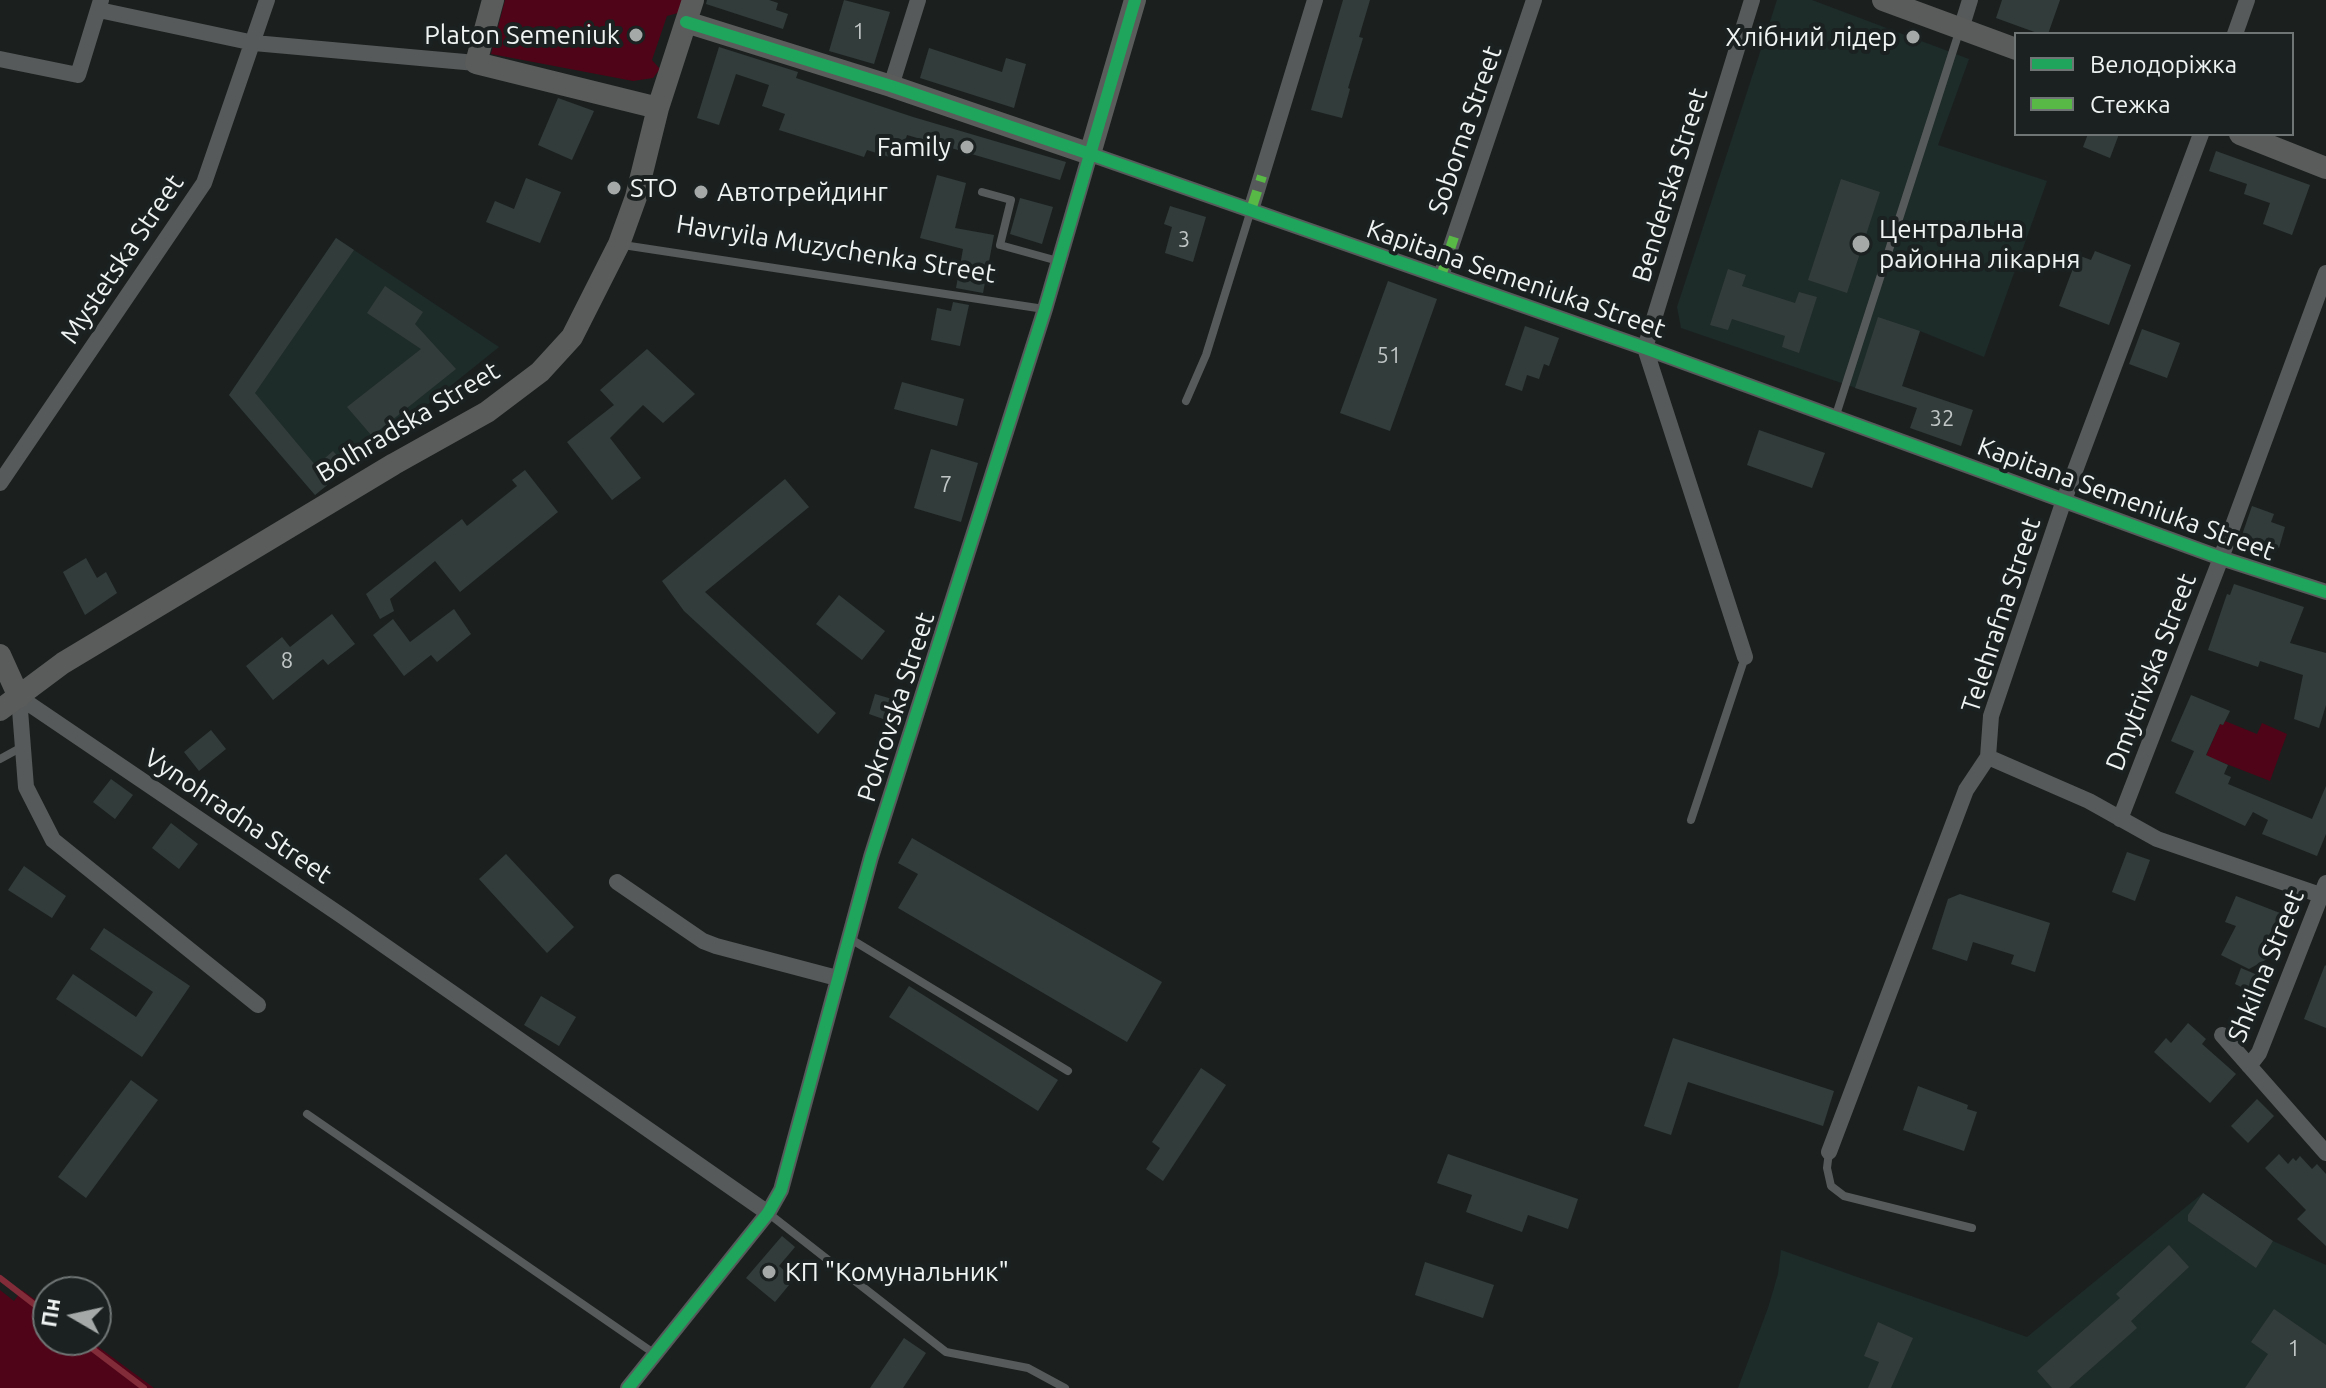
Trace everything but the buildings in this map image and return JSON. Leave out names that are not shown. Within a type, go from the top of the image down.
[{"type":"main road","points":[[493,0],[476,63],[658,108]]},
{"type":"main road","name":"Bolhradska Street","points":[[0,710],[63,663],[394,464],[487,412],[540,372],[572,337],[619,244],[636,197],[658,108],[693,0]]},
{"type":"main road","name":"Pokrovska Street","points":[[1090,154],[1135,0]]},
{"type":"main road","points":[[1883,0],[2014,48]]},
{"type":"main road","name":"Kapitana Semeniuka Street","points":[[686,22],[891,86],[1090,154]]},
{"type":"main road","points":[[2245,136],[2326,168]]},
{"type":"main road","points":[[0,655],[19,697]]},
{"type":"street","name":"Mystetska Street","points":[[0,483],[204,183],[267,0]]},
{"type":"street","points":[[891,86],[918,0]]},
{"type":"street","points":[[1251,210],[1315,0]]},
{"type":"street","name":"Soborna Street","points":[[1441,276],[1534,0]]},
{"type":"street","name":"Benderska Street","points":[[1645,348],[1752,0]]},
{"type":"street","points":[[1961,29],[1970,0]]},
{"type":"street","points":[[2236,32],[2247,0]]},
{"type":"street","points":[[0,59],[78,75],[100,5],[254,43],[476,63]]},
{"type":"street","name":"Telehrafna Street","points":[[1829,1152],[1966,790],[1988,757],[1991,716],[2064,500],[2200,136]]},
{"type":"street","name":"Kapitana Semeniuka Street","points":[[1090,154],[1645,348],[2221,558],[2326,592]]},
{"type":"street","name":"Pokrovska Street","points":[[628,1388],[768,1213],[781,1190],[871,857],[1045,309],[1090,154]]},
{"type":"street","name":"Dmytrivska Street","points":[[2120,819],[2326,273]]},
{"type":"street","points":[[1645,348],[1745,657]]},
{"type":"street","points":[[19,697],[26,787],[53,840],[258,1005]]},
{"type":"street","name":"Vynohradna Street","points":[[19,697],[342,916],[768,1213]]},
{"type":"street","points":[[1988,757],[2089,801],[2157,839],[2324,892]]},
{"type":"street","points":[[617,882],[703,941],[837,978]]},
{"type":"street","name":"Shkilna Street","points":[[2249,1066],[2259,1053],[2324,892]]},
{"type":"street","points":[[2222,1035],[2326,1153]]},
{"type":"lane","points":[[1835,418],[1961,29]]},
{"type":"lane","points":[[982,192],[1011,200],[1000,245],[1059,262]]},
{"type":"lane","points":[[1186,401],[1206,355],[1251,210]]},
{"type":"lane","name":"Havryila Muzychenka Street","points":[[619,244],[1045,309]]},
{"type":"lane","points":[[1691,820],[1745,657]]},
{"type":"lane","points":[[0,759],[23,747]]},
{"type":"lane","points":[[848,937],[1068,1071]]},
{"type":"lane","points":[[307,1114],[655,1354]]},
{"type":"lane","points":[[1829,1152],[1827,1168],[1831,1186],[1844,1196],[1972,1228]]},
{"type":"lane","points":[[768,1213],[946,1352],[1028,1368],[1065,1388]]},
{"type":"shaded area","points":[[505,0],[683,0],[678,13],[667,16],[652,60],[660,69],[653,78],[633,81],[491,54]]},
{"type":"shaded area","name":"Центральна районна лікарня","points":[[1777,0],[1812,0],[1969,59],[1938,145],[2047,181],[1984,357],[1920,331],[1897,402],[1681,328],[1677,307]]},
{"type":"shaded area","points":[[336,238],[499,347],[315,495],[229,395]]},
{"type":"shaded area","points":[[2225,721],[2257,734],[2262,723],[2287,734],[2270,781],[2206,756],[2220,724],[2223,725]]},
{"type":"shaded area","points":[[2203,1193],[2273,1241],[2326,1265],[2326,1388],[1738,1388],[1768,1308],[1781,1250],[2027,1337]]},
{"type":"shaded area","points":[[0,1290],[14,1301],[22,1290],[32,1297],[32,1356],[111,1356],[154,1388],[0,1388]]},
{"type":"waterway","points":[[0,1278],[32,1303]]},
{"type":"waterway","points":[[102,1356],[144,1388]]},
{"type":"marked path","points":[[1251,210],[1262,176]]},
{"type":"marked path","points":[[1441,276],[1454,237]]},
{"type":"cycle path","points":[[628,1388],[768,1213],[781,1190],[871,857],[1045,309],[1135,0]]},
{"type":"cycle path","points":[[686,22],[891,86],[1090,154],[1645,348],[2221,558],[2326,592]]},
{"type":"place","name":"Platon Semeniuk","points":[[636,35]]},
{"type":"place","name":"Хлібний лідер","points":[[1913,37]]},
{"type":"place","name":"Family","points":[[967,147]]},
{"type":"place","name":"STO","points":[[614,188]]},
{"type":"place","name":"Автотрейдинг","points":[[701,192]]},
{"type":"place","name":"Центральна районна лікарня","points":[[1861,244]]},
{"type":"place","name":"КП \"Комунальник\"","points":[[769,1272]]}]
